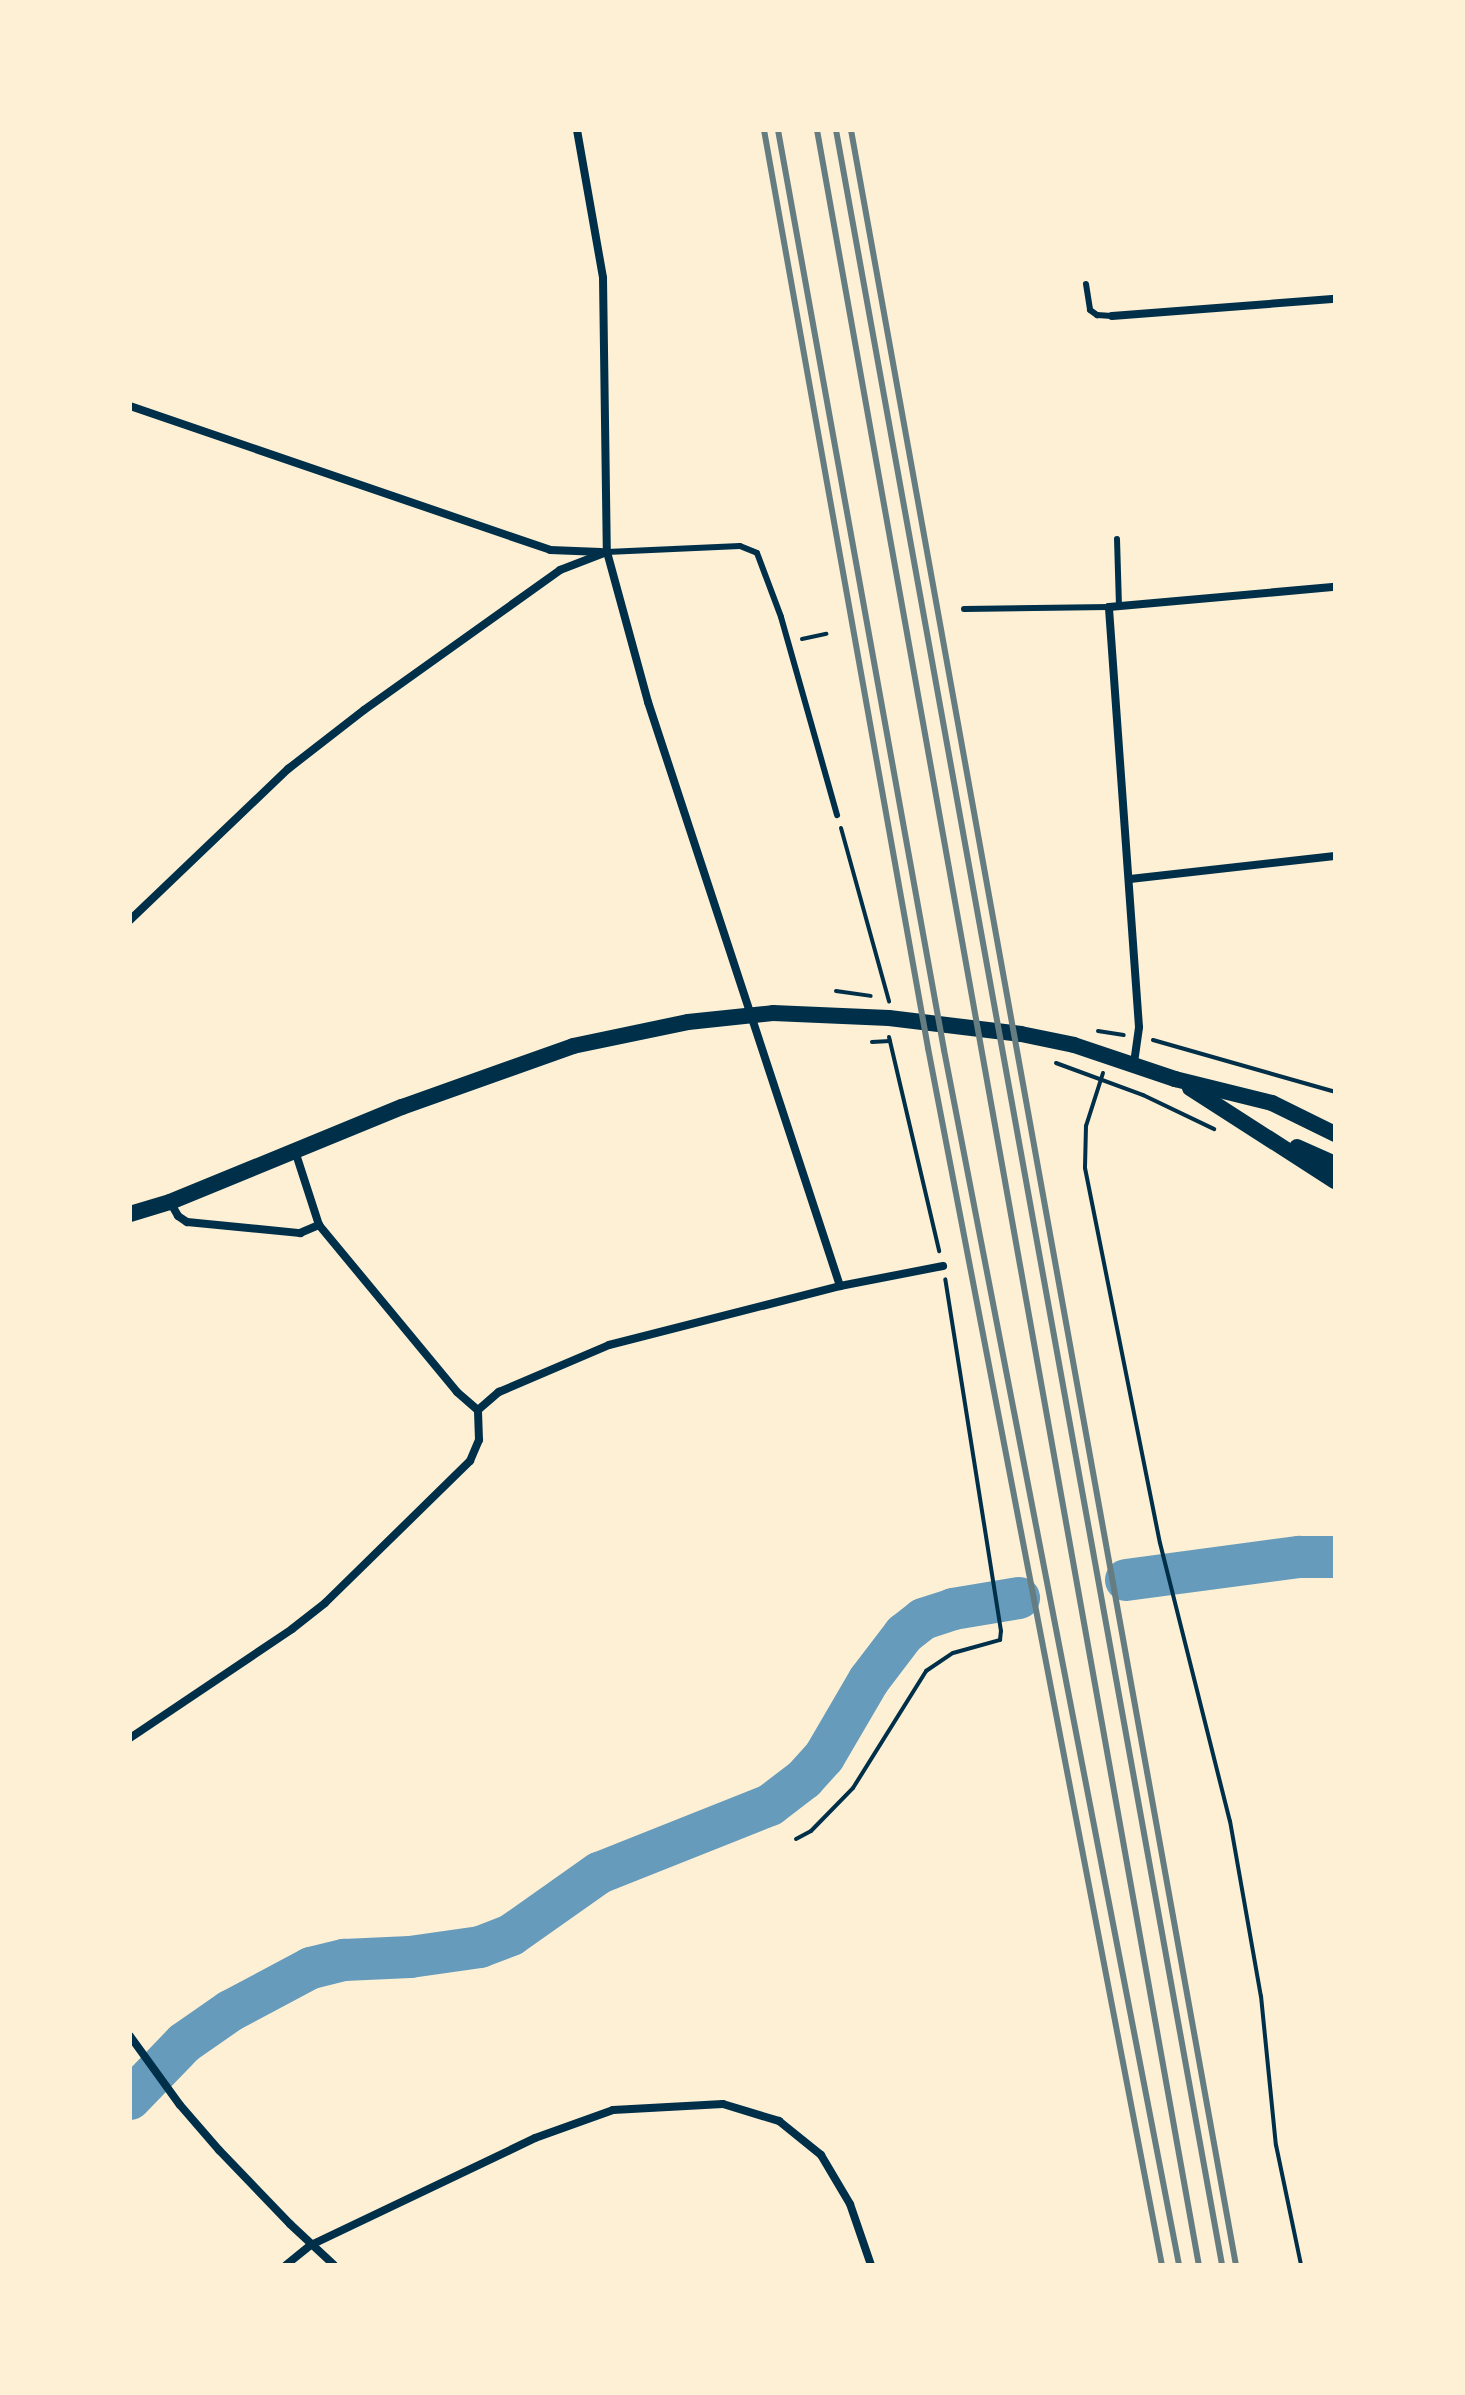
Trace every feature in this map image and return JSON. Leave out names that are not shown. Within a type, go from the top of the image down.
[{"type":"main road","points":[[130,1214],[170,1202],[294,1149],[573,1046],[659,1028],[751,1015],[889,1018],[1021,1034],[1134,1063],[1175,1079],[1272,1103],[1334,1133]]},
{"type":"main road","points":[[1175,1079],[1259,1129],[1335,1181]]},
{"type":"main road","points":[[1259,1129],[1335,1164]]},
{"type":"street","points":[[577,130],[603,278],[607,552],[648,702],[840,1286]]},
{"type":"street","points":[[1112,316],[1335,299]]},
{"type":"street","points":[[130,406],[550,550],[607,552]]},
{"type":"street","points":[[130,920],[288,769],[364,710],[560,570],[607,552]]},
{"type":"street","points":[[1134,1063],[1139,1038],[1109,607],[1335,587]]},
{"type":"street","points":[[1130,879],[1335,856]]},
{"type":"street","points":[[130,1738],[325,1603],[470,1461],[479,1440],[478,1410],[457,1392],[319,1225],[309,1205],[294,1149]]},
{"type":"street","points":[[170,1202],[178,1216],[187,1222],[300,1233],[319,1225]]},
{"type":"street","points":[[478,1410],[499,1392],[609,1345],[840,1286],[943,1266]]},
{"type":"street","points":[[130,2036],[172,2093],[252,2186],[334,2265]]},
{"type":"street","points":[[286,2265],[311,2245],[535,2138],[613,2110],[723,2104],[779,2121],[821,2155],[850,2204],[871,2265]]},
{"type":"lane","points":[[1086,284],[1090,310],[1112,316]]},
{"type":"lane","points":[[1117,539],[1119,607]]},
{"type":"lane","points":[[607,552],[748,547],[762,560],[837,815]]},
{"type":"lane","points":[[964,609],[1109,607]]},
{"type":"path","points":[[788,643],[826,634]]},
{"type":"path","points":[[837,815],[886,989]]},
{"type":"path","points":[[796,1839],[811,1831],[853,1788],[926,1671],[953,1653],[1000,1640],[943,1266],[889,1038]]},
{"type":"path","points":[[872,1042],[903,1039]]},
{"type":"path","points":[[1156,1041],[1335,1092]]},
{"type":"path","points":[[1109,1056],[1086,1126],[1083,1153],[1160,1543],[1230,1821],[1261,1996],[1276,2145],[1301,2265]]},
{"type":"path","points":[[1044,1059],[1101,1079],[1220,1132]]},
{"type":"waterway","points":[[1126,1580],[1299,1557],[1335,1557]]},
{"type":"waterway","points":[[130,2099],[184,2043],[230,2011],[311,1968],[344,1960],[410,1957],[480,1947],[511,1935],[599,1873],[770,1805],[804,1779],[824,1757],[869,1680],[904,1634],[923,1619],[953,1609],[1019,1598]]},
{"type":"railway","points":[[764,130],[928,1048],[1162,2265]]},
{"type":"railway","points":[[778,130],[944,1050],[1179,2265]]},
{"type":"railway","points":[[817,130],[1199,2265]]},
{"type":"railway","points":[[836,130],[1222,2265]]},
{"type":"railway","points":[[851,130],[1236,2265]]}]
